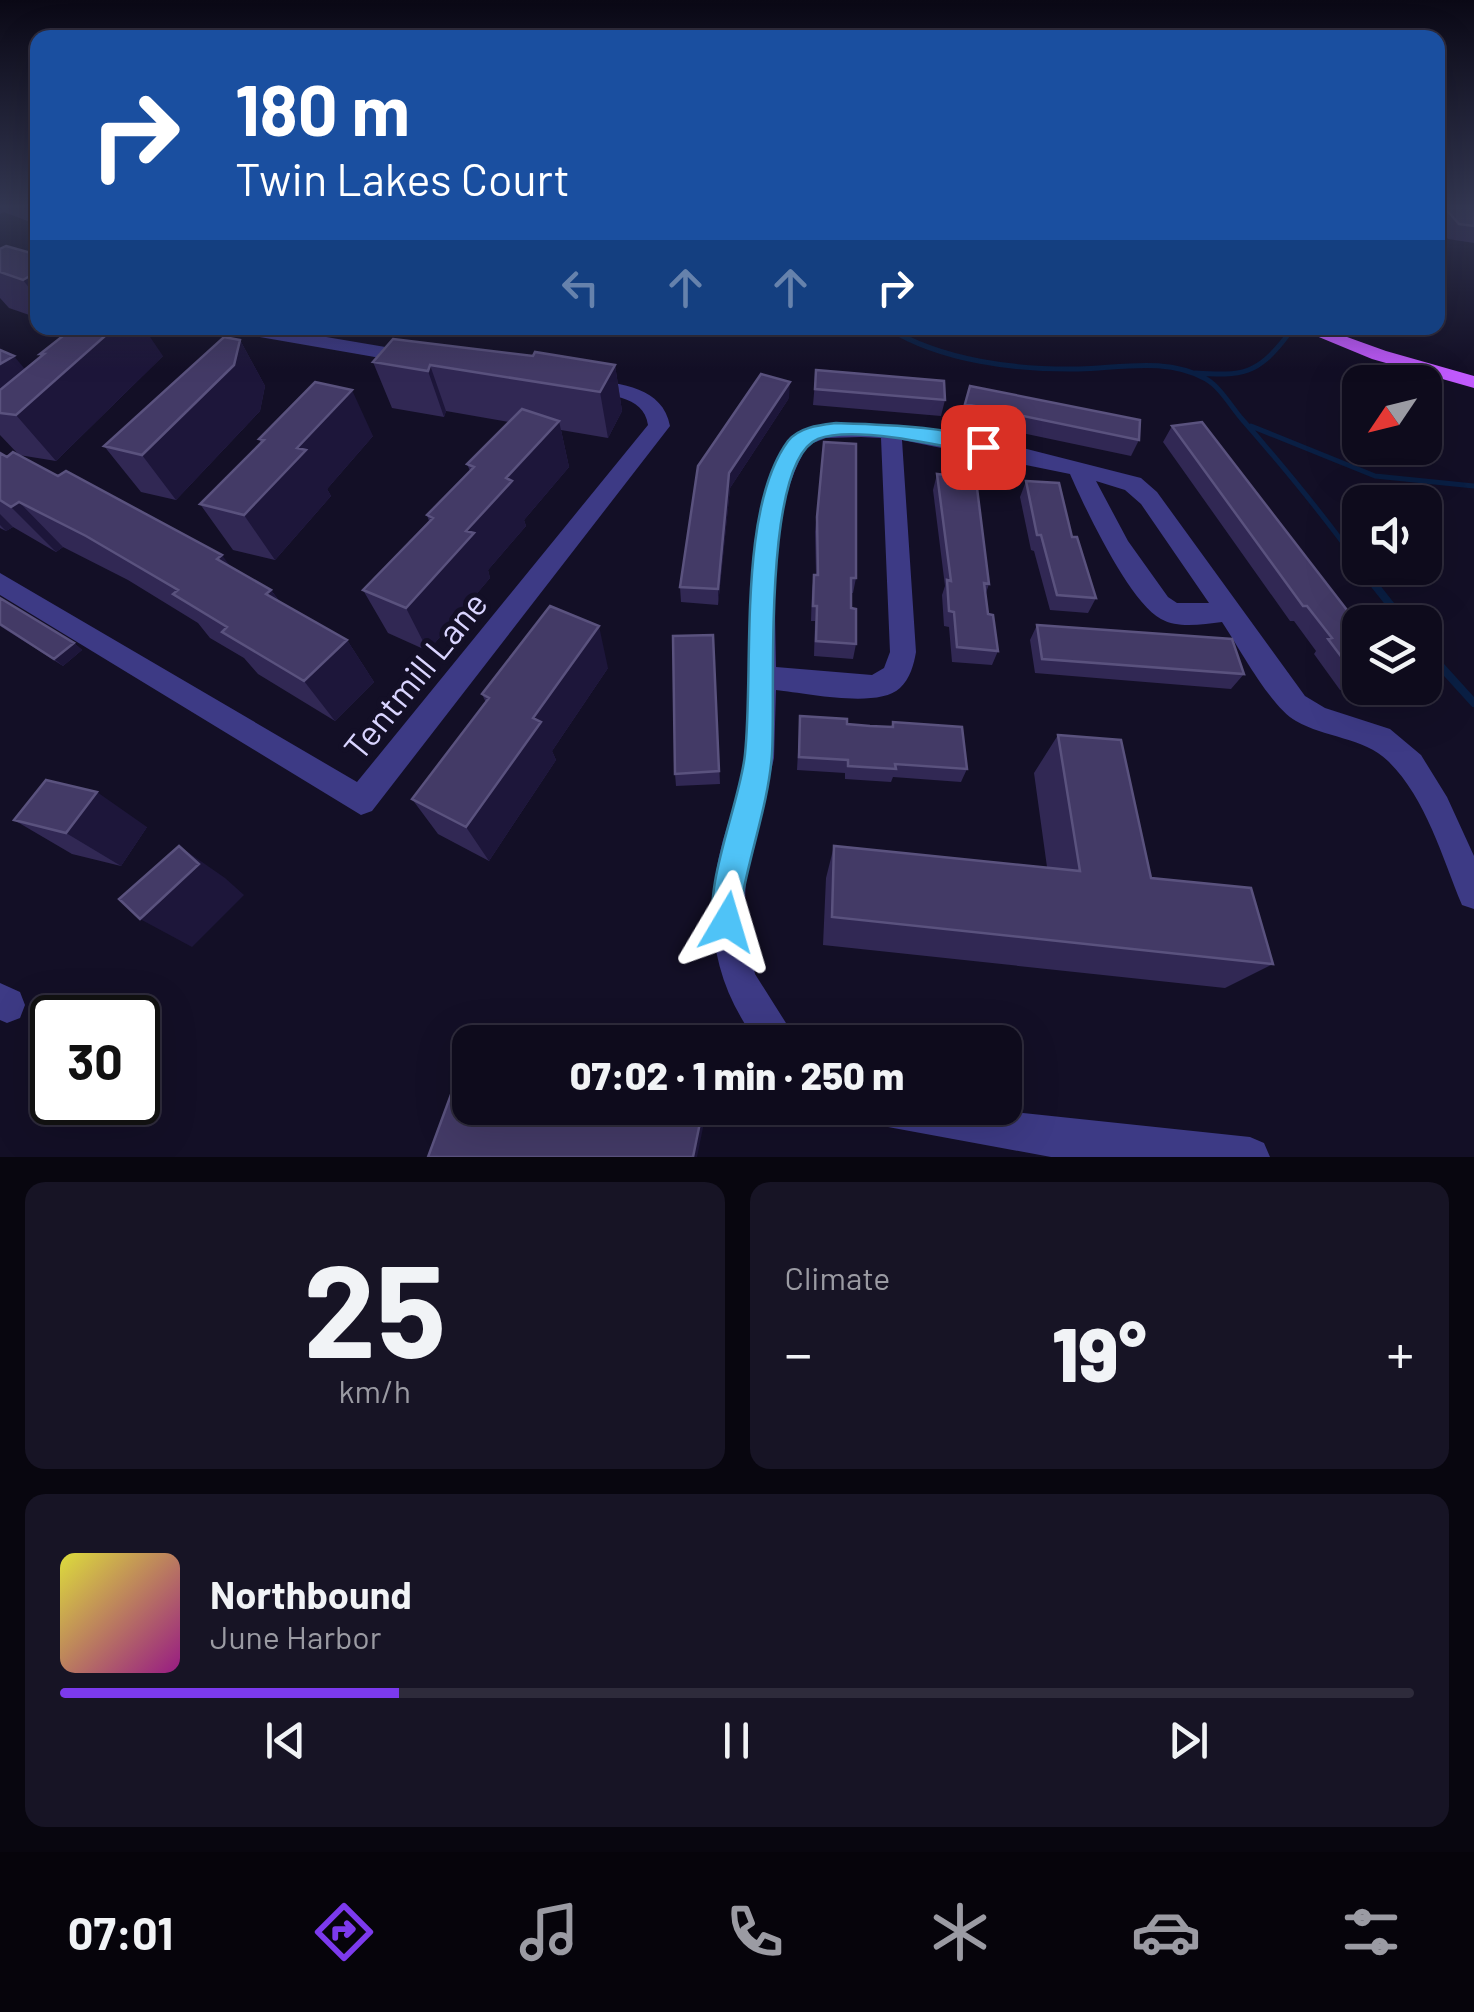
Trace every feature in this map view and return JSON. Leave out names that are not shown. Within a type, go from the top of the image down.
[{"type":"main road","points":[[1325,335],[1474,382]]},
{"type":"street","points":[[283,335],[429,360]]},
{"type":"street","name":"Tentmill Lane","points":[[0,583],[360,801],[650,441],[660,418],[649,402],[572,382]]},
{"type":"street","points":[[768,1025],[747,996],[730,951],[728,893],[759,757],[763,574],[769,532],[778,486],[797,443],[813,433],[836,429],[951,440],[1122,480],[1140,489],[1232,611],[1294,705],[1316,718],[1385,740],[1410,760],[1474,894]]},
{"type":"street","points":[[762,677],[872,687],[884,686],[899,671],[903,652],[890,432]]},
{"type":"street","points":[[1080,470],[1089,496],[1158,604],[1181,614],[1232,611]]},
{"type":"street","points":[[971,1125],[1048,1137],[1250,1157]]},
{"type":"building","points":[[0,261],[30,261],[30,278],[23,280],[0,272]]},
{"type":"building","points":[[64,335],[106,335],[16,415],[0,413],[0,390],[44,354],[40,354]]},
{"type":"building","points":[[224,337],[240,340],[234,365],[142,455],[104,446]]},
{"type":"building","points":[[393,339],[533,356],[535,352],[615,365],[600,392],[430,365],[428,371],[373,362]]},
{"type":"building","points":[[0,350],[14,356],[0,364]]},
{"type":"building","points":[[816,370],[944,381],[945,400],[815,389]]},
{"type":"building","points":[[761,374],[790,382],[729,473],[718,589],[680,587],[698,466]]},
{"type":"building","points":[[315,382],[352,390],[297,448],[306,450],[244,515],[200,504],[264,440],[259,439]]},
{"type":"building","points":[[970,386],[1140,420],[1139,440],[965,404]]},
{"type":"building","points":[[522,409],[559,421],[506,478],[512,481],[466,531],[474,533],[406,608],[363,590],[433,518],[427,515],[474,467],[467,464]]},
{"type":"building","points":[[1202,422],[1343,605],[1342,658],[1328,639],[1332,638],[1303,606],[1172,426]]},
{"type":"building","points":[[824,442],[856,444],[856,578],[851,578],[851,608],[856,609],[856,644],[816,641],[814,575],[818,575],[817,517]]},
{"type":"building","points":[[953,447],[972,448],[989,584],[984,583],[998,651],[957,647],[954,612],[949,611],[947,580],[951,581],[937,474],[946,475]]},
{"type":"building","points":[[13,452],[58,476],[66,471],[222,555],[217,559],[271,590],[266,594],[347,640],[304,681],[222,632],[227,627],[173,594],[178,590],[19,502],[11,507],[0,500],[0,453],[7,457]]},
{"type":"building","points":[[1026,481],[1059,483],[1072,537],[1077,537],[1096,598],[1057,595],[1041,535],[1037,535]]},
{"type":"building","points":[[0,598],[74,643],[54,659],[0,624]]},
{"type":"building","points":[[550,606],[599,626],[533,718],[541,722],[466,827],[412,799],[489,698],[482,694]]},
{"type":"building","points":[[1037,625],[1232,639],[1244,674],[1042,659]]},
{"type":"building","points":[[713,635],[719,771],[675,774],[673,636]]},
{"type":"building","points":[[800,716],[847,719],[847,724],[870,726],[893,727],[893,722],[962,727],[967,769],[895,764],[896,769],[848,766],[848,760],[799,757]]},
{"type":"building","points":[[1058,735],[1121,740],[1151,878],[1251,888],[1273,964],[832,917],[834,846],[1080,871]]},
{"type":"building","points":[[46,780],[97,792],[66,833],[14,820]]},
{"type":"building","points":[[179,846],[199,864],[140,919],[119,899]]},
{"type":"building","points":[[452,1092],[452,1125],[700,1125],[693,1157],[428,1157]]},
{"type":"waterway","points":[[901,335],[956,356],[1005,365],[1055,369],[1159,366],[1206,379],[1220,391],[1342,542]]},
{"type":"waterway","points":[[1195,373],[1248,370],[1267,359],[1287,336]]},
{"type":"waterway","points":[[1251,426],[1375,476],[1474,486]]},
{"type":"waterway","points":[[1375,585],[1391,605]]},
{"type":"waterway","points":[[1442,668],[1474,703]]},
{"type":"route","points":[[727,922],[728,893],[759,757],[763,574],[769,532],[778,486],[797,443],[813,433],[836,429],[918,434],[983,447]]}]
